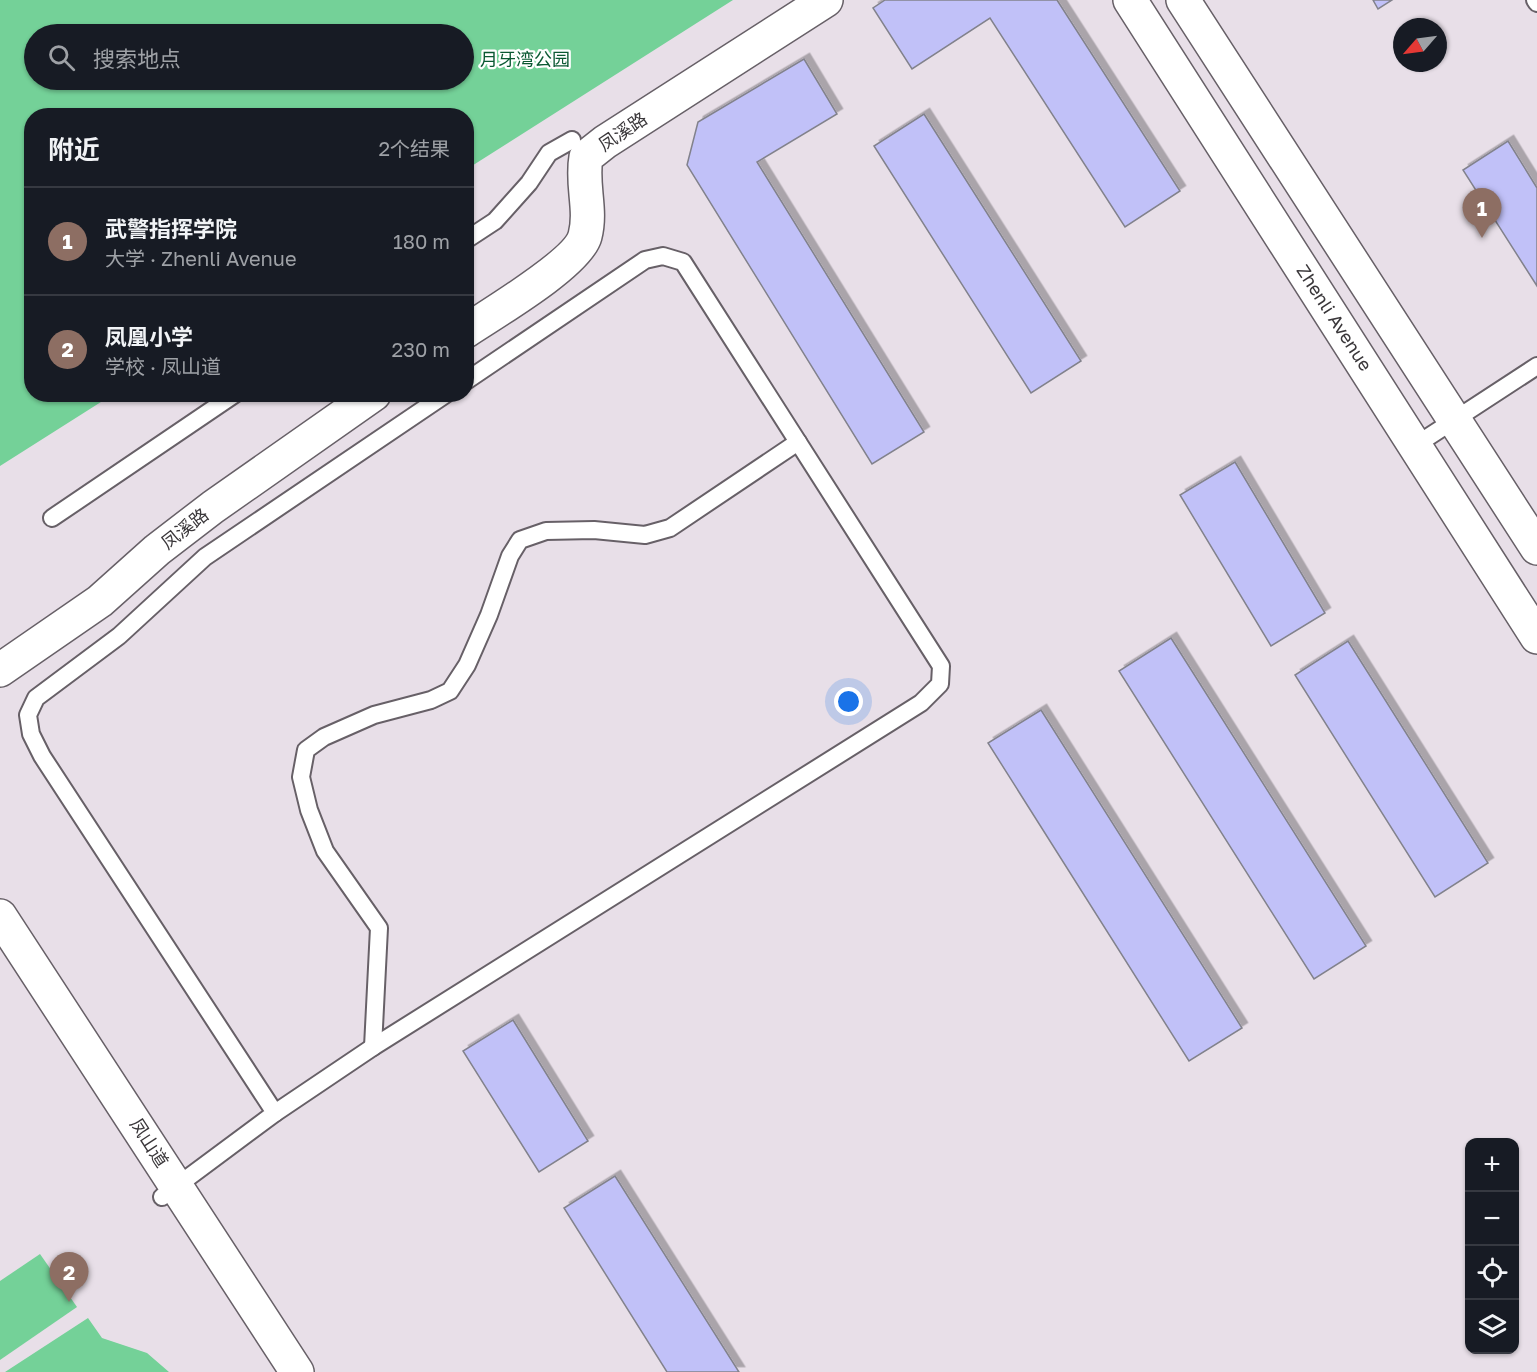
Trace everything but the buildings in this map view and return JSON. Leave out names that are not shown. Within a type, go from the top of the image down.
[{"type":"street","name":"凤溪路","points":[[474,307],[531,268],[567,236],[571,218],[563,181],[562,161],[572,140],[793,0]]},
{"type":"street","name":"凤溪路","points":[[474,326],[571,259],[585,237],[588,212],[582,177],[586,157],[605,142],[826,0]]},
{"type":"street","name":"Zhenli Avenue","points":[[1130,0],[1537,637]]},
{"type":"street","points":[[1183,0],[1537,548]]},
{"type":"street","name":"凤溪路","points":[[0,650],[97,581],[196,499],[335,402]]},
{"type":"street","name":"凤溪路","points":[[0,670],[100,601],[158,550],[213,507],[363,402]]},
{"type":"street","name":"凤山道","points":[[0,916],[169,1191],[275,1372]]},
{"type":"street","name":"凤山道","points":[[0,946],[297,1372]]},
{"type":"lane","points":[[474,234],[495,220],[529,183],[549,153],[572,140]]},
{"type":"lane","points":[[169,1191],[275,1113],[374,1047],[921,703],[940,684],[941,666],[683,262],[663,256],[645,260],[474,376]]},
{"type":"lane","points":[[1416,445],[1537,366]]},
{"type":"lane","points":[[51,518],[224,402]]},
{"type":"lane","points":[[275,1113],[42,756],[32,734],[28,715],[36,698],[119,636],[205,557],[435,402]]},
{"type":"lane","points":[[374,1047],[379,928],[325,851],[309,810],[301,777],[306,750],[324,737],[374,715],[431,700],[450,691],[467,665],[489,615],[510,556],[520,540],[546,531],[594,530],[645,535],[670,528],[798,442]]},
{"type":"green space","name":"月牙湾公园","points":[[0,0],[733,0],[474,165],[474,108],[24,108],[24,402],[101,402],[0,466]]},
{"type":"green space","points":[[40,1254],[77,1307],[0,1360],[0,1281]]},
{"type":"green space","points":[[88,1318],[102,1338],[147,1353],[169,1372],[5,1372]]},
{"type":"place","name":"武警指挥学院","points":[[1482,238]]},
{"type":"place","name":"凤凰小学","points":[[69,1302]]}]
